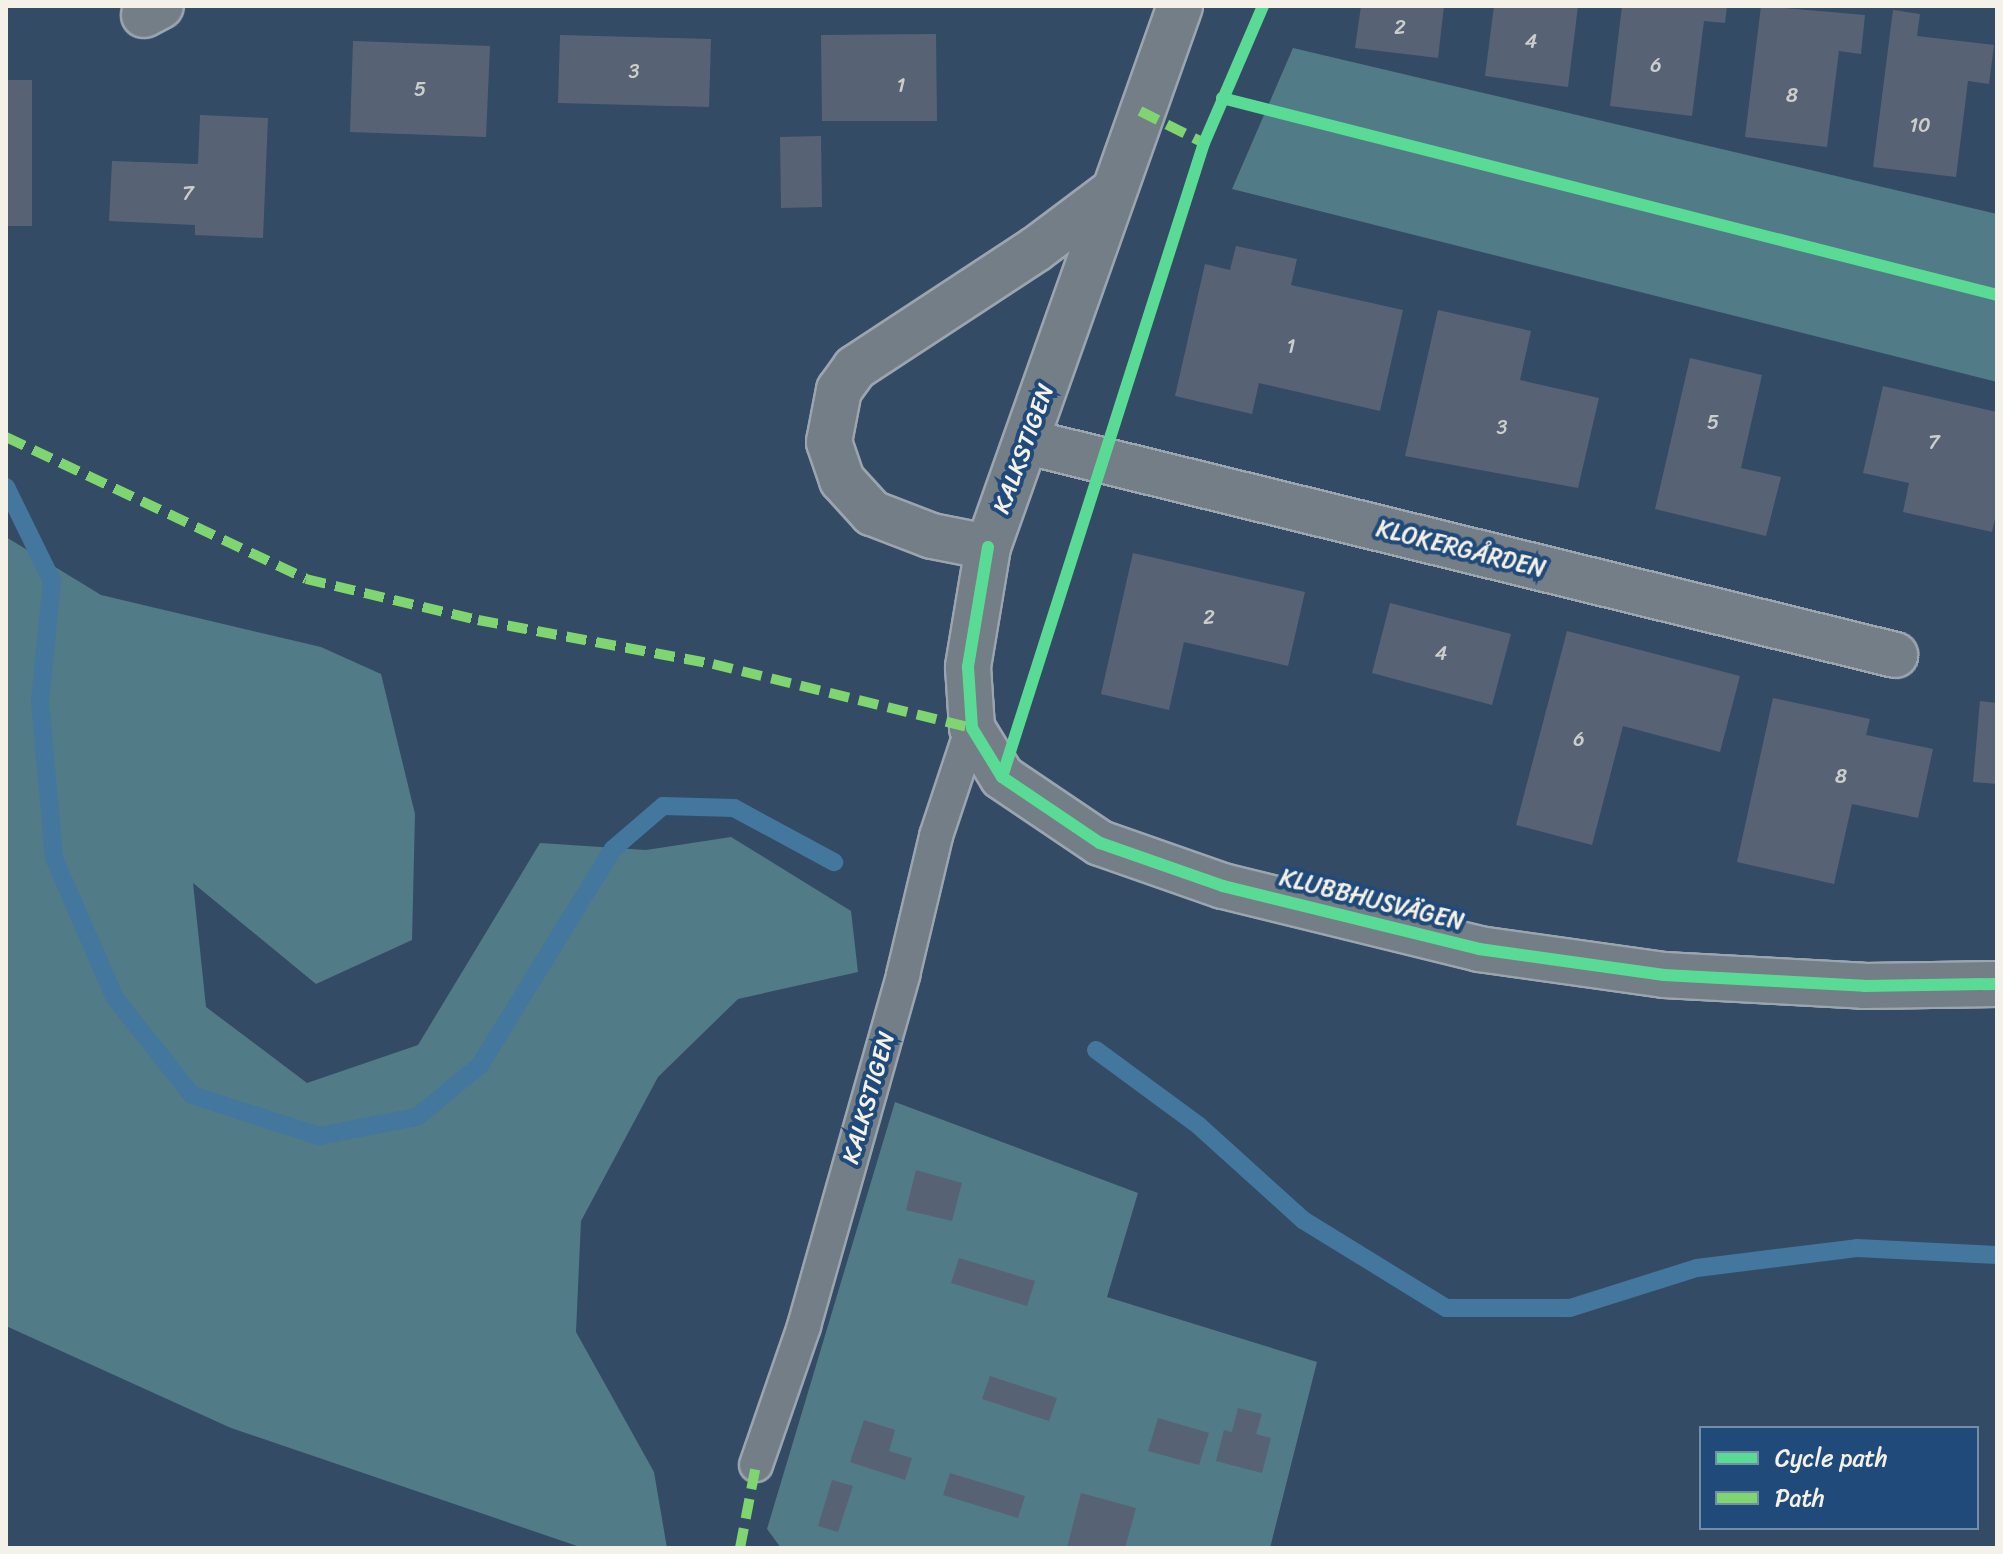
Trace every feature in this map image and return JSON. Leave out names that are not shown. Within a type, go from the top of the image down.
[{"type":"street","name":"KALKSTIGEN","points":[[988,547],[1028,442],[1112,192],[1180,6]]},
{"type":"street","points":[[988,547],[899,526],[854,497],[832,462],[831,419],[839,390],[855,368],[877,352],[1036,249],[1112,192]]},
{"type":"street","name":"KLOKERGÅRDEN","points":[[1028,442],[1895,655]]},
{"type":"street","name":"KLUBBHUSVÄGEN","points":[[988,547],[968,667],[972,728],[1002,777],[1100,843],[1223,886],[1479,949],[1664,975],[1864,986],[1997,984]]},
{"type":"lane","name":"KALKSTIGEN","points":[[756,1465],[804,1326],[903,975],[936,836],[972,728]]},
{"type":"green space","points":[[1293,48],[1997,214],[1997,382],[1232,189]]},
{"type":"green space","points":[[6,537],[101,595],[321,647],[381,674],[415,814],[412,940],[316,984],[193,883],[206,1007],[307,1083],[418,1045],[540,843],[646,850],[731,837],[851,911],[858,972],[738,999],[658,1077],[581,1221],[576,1332],[654,1472],[667,1548],[583,1548],[231,1428],[6,1326]]},
{"type":"green space","points":[[895,1102],[1138,1193],[1107,1297],[1317,1362],[1270,1548],[781,1548],[767,1529]]},
{"type":"building","points":[[1361,6],[1444,6],[1438,58],[1355,48]]},
{"type":"building","points":[[1494,6],[1578,6],[1568,87],[1485,76]]},
{"type":"building","points":[[1622,6],[1727,6],[1725,23],[1704,21],[1692,116],[1610,106]]},
{"type":"building","points":[[1761,6],[1865,15],[1861,54],[1839,51],[1827,147],[1745,137]]},
{"type":"building","points":[[1893,10],[1920,14],[1917,36],[1994,45],[1989,84],[1968,81],[1956,177],[1873,167]]},
{"type":"building","points":[[936,34],[937,121],[822,121],[821,35]]},
{"type":"building","points":[[560,35],[711,39],[709,107],[558,103]]},
{"type":"building","points":[[353,41],[490,46],[486,137],[350,132]]},
{"type":"building","points":[[6,80],[32,80],[32,226],[6,226]]},
{"type":"building","points":[[200,115],[268,118],[263,238],[195,235],[195,225],[109,221],[112,161],[198,164]]},
{"type":"building","points":[[821,136],[822,207],[781,208],[780,137]]},
{"type":"building","points":[[1236,246],[1297,259],[1291,285],[1403,310],[1380,411],[1259,383],[1252,414],[1175,396],[1205,264],[1230,270]]},
{"type":"building","points":[[1438,310],[1531,331],[1520,380],[1599,398],[1578,488],[1405,456]]},
{"type":"building","points":[[1690,358],[1762,375],[1741,468],[1781,477],[1766,536],[1655,509]]},
{"type":"building","points":[[1883,386],[1997,412],[1997,509],[1992,532],[1903,512],[1909,483],[1863,473]]},
{"type":"building","points":[[1133,553],[1305,592],[1288,666],[1184,642],[1169,710],[1101,694]]},
{"type":"building","points":[[1390,603],[1511,634],[1492,705],[1372,673]]},
{"type":"building","points":[[1567,631],[1740,676],[1720,752],[1623,726],[1592,845],[1516,825]]},
{"type":"building","points":[[1773,698],[1870,719],[1866,735],[1933,749],[1918,818],[1852,804],[1834,884],[1737,862]]},
{"type":"building","points":[[1980,701],[1997,703],[1997,784],[1973,782]]},
{"type":"building","points":[[916,1170],[962,1183],[952,1221],[906,1210]]},
{"type":"building","points":[[959,1258],[1035,1281],[1027,1306],[951,1283]]},
{"type":"building","points":[[990,1376],[1057,1398],[1049,1421],[982,1399]]},
{"type":"building","points":[[1238,1408],[1262,1414],[1256,1434],[1271,1438],[1262,1473],[1216,1461],[1224,1430],[1232,1432]]},
{"type":"building","points":[[1158,1418],[1209,1433],[1199,1465],[1148,1451]]},
{"type":"building","points":[[864,1420],[895,1430],[889,1451],[912,1458],[905,1480],[850,1462]]},
{"type":"building","points":[[950,1473],[1025,1496],[1018,1518],[943,1495]]},
{"type":"building","points":[[832,1480],[853,1486],[838,1532],[818,1526]]},
{"type":"building","points":[[1081,1493],[1136,1508],[1125,1548],[1067,1548]]},
{"type":"waterway","points":[[6,487],[52,581],[40,701],[54,858],[115,998],[192,1095],[319,1136],[417,1117],[480,1065],[613,849],[663,806],[734,808],[834,862]]},
{"type":"waterway","points":[[1096,1050],[1198,1125],[1303,1220],[1446,1308],[1570,1308],[1697,1268],[1857,1248],[1997,1255]]},
{"type":"marked path","points":[[1140,111],[1204,143]]},
{"type":"marked path","points":[[6,437],[306,579],[478,620],[713,664],[972,728]]},
{"type":"marked path","points":[[740,1548],[756,1465]]},
{"type":"cycle path","points":[[1002,777],[1204,143],[1263,6]]},
{"type":"cycle path","points":[[1222,98],[1997,295]]},
{"type":"cycle path","points":[[988,547],[968,667],[972,728],[1002,777],[1100,843],[1223,886],[1479,949],[1664,975],[1864,986],[1997,984]]}]
